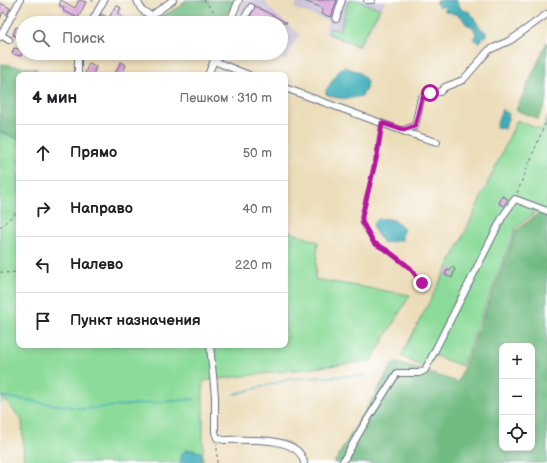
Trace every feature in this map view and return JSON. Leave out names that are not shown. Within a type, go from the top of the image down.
[{"type":"street","points":[[9,40],[0,36],[20,0]]},
{"type":"street","points":[[95,16],[104,0]]},
{"type":"street","points":[[137,0],[142,9],[151,16],[173,0]]},
{"type":"street","points":[[232,16],[238,0]]},
{"type":"street","points":[[336,19],[342,0]]},
{"type":"street","points":[[367,0],[372,0]]},
{"type":"street","points":[[245,16],[251,7]]},
{"type":"street","points":[[404,130],[415,126],[422,98],[430,93],[440,92],[445,87],[463,80],[489,50],[511,40],[547,14]]},
{"type":"street","points":[[77,72],[78,60]]},
{"type":"street","points":[[209,72],[214,61],[242,72]]},
{"type":"street","points":[[288,89],[437,142]]},
{"type":"street","points":[[342,463],[397,373],[419,373],[425,370],[498,228],[515,199],[547,211]]},
{"type":"street","points":[[210,348],[215,396],[215,432],[217,438],[224,440],[269,441],[291,445],[300,452],[304,463]]},
{"type":"path","points":[[204,0],[217,16]]},
{"type":"path","points":[[164,16],[167,11],[166,6]]},
{"type":"path","points":[[515,199],[547,119]]},
{"type":"path","points":[[382,123],[377,155],[362,216],[362,222],[374,243],[388,251],[410,268],[422,283],[424,292]]},
{"type":"path","points":[[0,227],[16,213]]},
{"type":"path","points":[[0,272],[10,273],[16,272]]},
{"type":"path","points":[[217,438],[217,463]]},
{"type":"shaded area","points":[[244,0],[265,0],[270,9],[278,16],[237,16]]},
{"type":"shaded area","points":[[297,0],[386,0],[359,48],[326,34],[327,20],[295,9]]},
{"type":"shaded area","points":[[288,25],[299,34],[288,57]]},
{"type":"green space","points":[[185,0],[235,0],[227,13],[223,16],[162,16],[181,6]]},
{"type":"green space","points":[[349,0],[358,0],[380,9],[358,46],[329,34],[330,28],[340,30]]},
{"type":"green space","points":[[547,42],[547,100],[538,119],[516,110]]},
{"type":"green space","points":[[1,64],[37,69],[36,72],[16,72],[16,138],[0,132],[0,83],[2,78],[0,77]]},
{"type":"green space","points":[[547,116],[547,212],[539,209],[516,228],[462,366],[436,356],[431,358],[422,367],[401,356],[460,243],[517,120],[542,130]]},
{"type":"green space","points":[[0,121],[16,129],[16,348],[288,348],[288,231],[318,242],[315,279],[410,295],[371,361],[203,381],[203,463],[24,463],[22,420],[0,395]]},
{"type":"green space","points":[[540,212],[547,216],[547,463],[334,463],[394,362],[458,382],[517,230]]},
{"type":"water","points":[[442,0],[456,0],[462,10],[470,12],[480,28],[487,33],[485,38],[483,36],[481,41],[477,42],[474,38],[476,34],[473,27],[466,24],[461,16],[445,11],[445,6],[439,7],[435,2]]},
{"type":"water","points":[[345,67],[359,72],[367,81],[366,89],[362,96],[344,98],[326,94],[326,90],[341,68]]},
{"type":"water","points":[[502,109],[509,114],[505,129],[496,127]]},
{"type":"water","points":[[378,219],[390,219],[396,221],[402,226],[404,230],[402,233],[402,240],[383,243],[373,228],[373,224]]},
{"type":"water","points":[[186,450],[201,452],[202,458],[200,463],[180,463],[181,454]]},
{"type":"building","points":[[61,0],[75,8],[79,0],[86,2],[79,16],[74,16],[63,11],[64,8],[59,5]]},
{"type":"building","points":[[301,0],[337,0],[331,17],[321,14],[323,8]]},
{"type":"building","points":[[0,3],[10,8],[7,14],[3,12],[0,19]]},
{"type":"building","points":[[116,5],[121,8],[118,14],[122,16],[110,16]]},
{"type":"building","points":[[255,6],[274,16],[250,16]]},
{"type":"building","points":[[16,27],[16,36],[13,35]]},
{"type":"building","points":[[14,48],[16,48],[16,55],[12,54]]},
{"type":"building","points":[[121,62],[126,65],[123,72],[116,72]]},
{"type":"building","points":[[89,63],[96,66],[94,72],[85,72]]},
{"type":"building","points":[[502,196],[508,199],[504,206],[499,204]]},
{"type":"building","points":[[452,267],[455,269],[452,278],[445,275],[447,270],[450,271]]},
{"type":"waterway","points":[[235,394],[290,379],[367,375]]},
{"type":"waterway","points":[[0,396],[83,409],[195,399]]},
{"type":"waterway","points":[[0,405],[4,396]]},
{"type":"route","points":[[422,283],[410,268],[388,251],[374,243],[362,222],[362,216],[366,206],[377,155],[382,123],[404,130],[415,126],[422,98],[430,93]]}]
